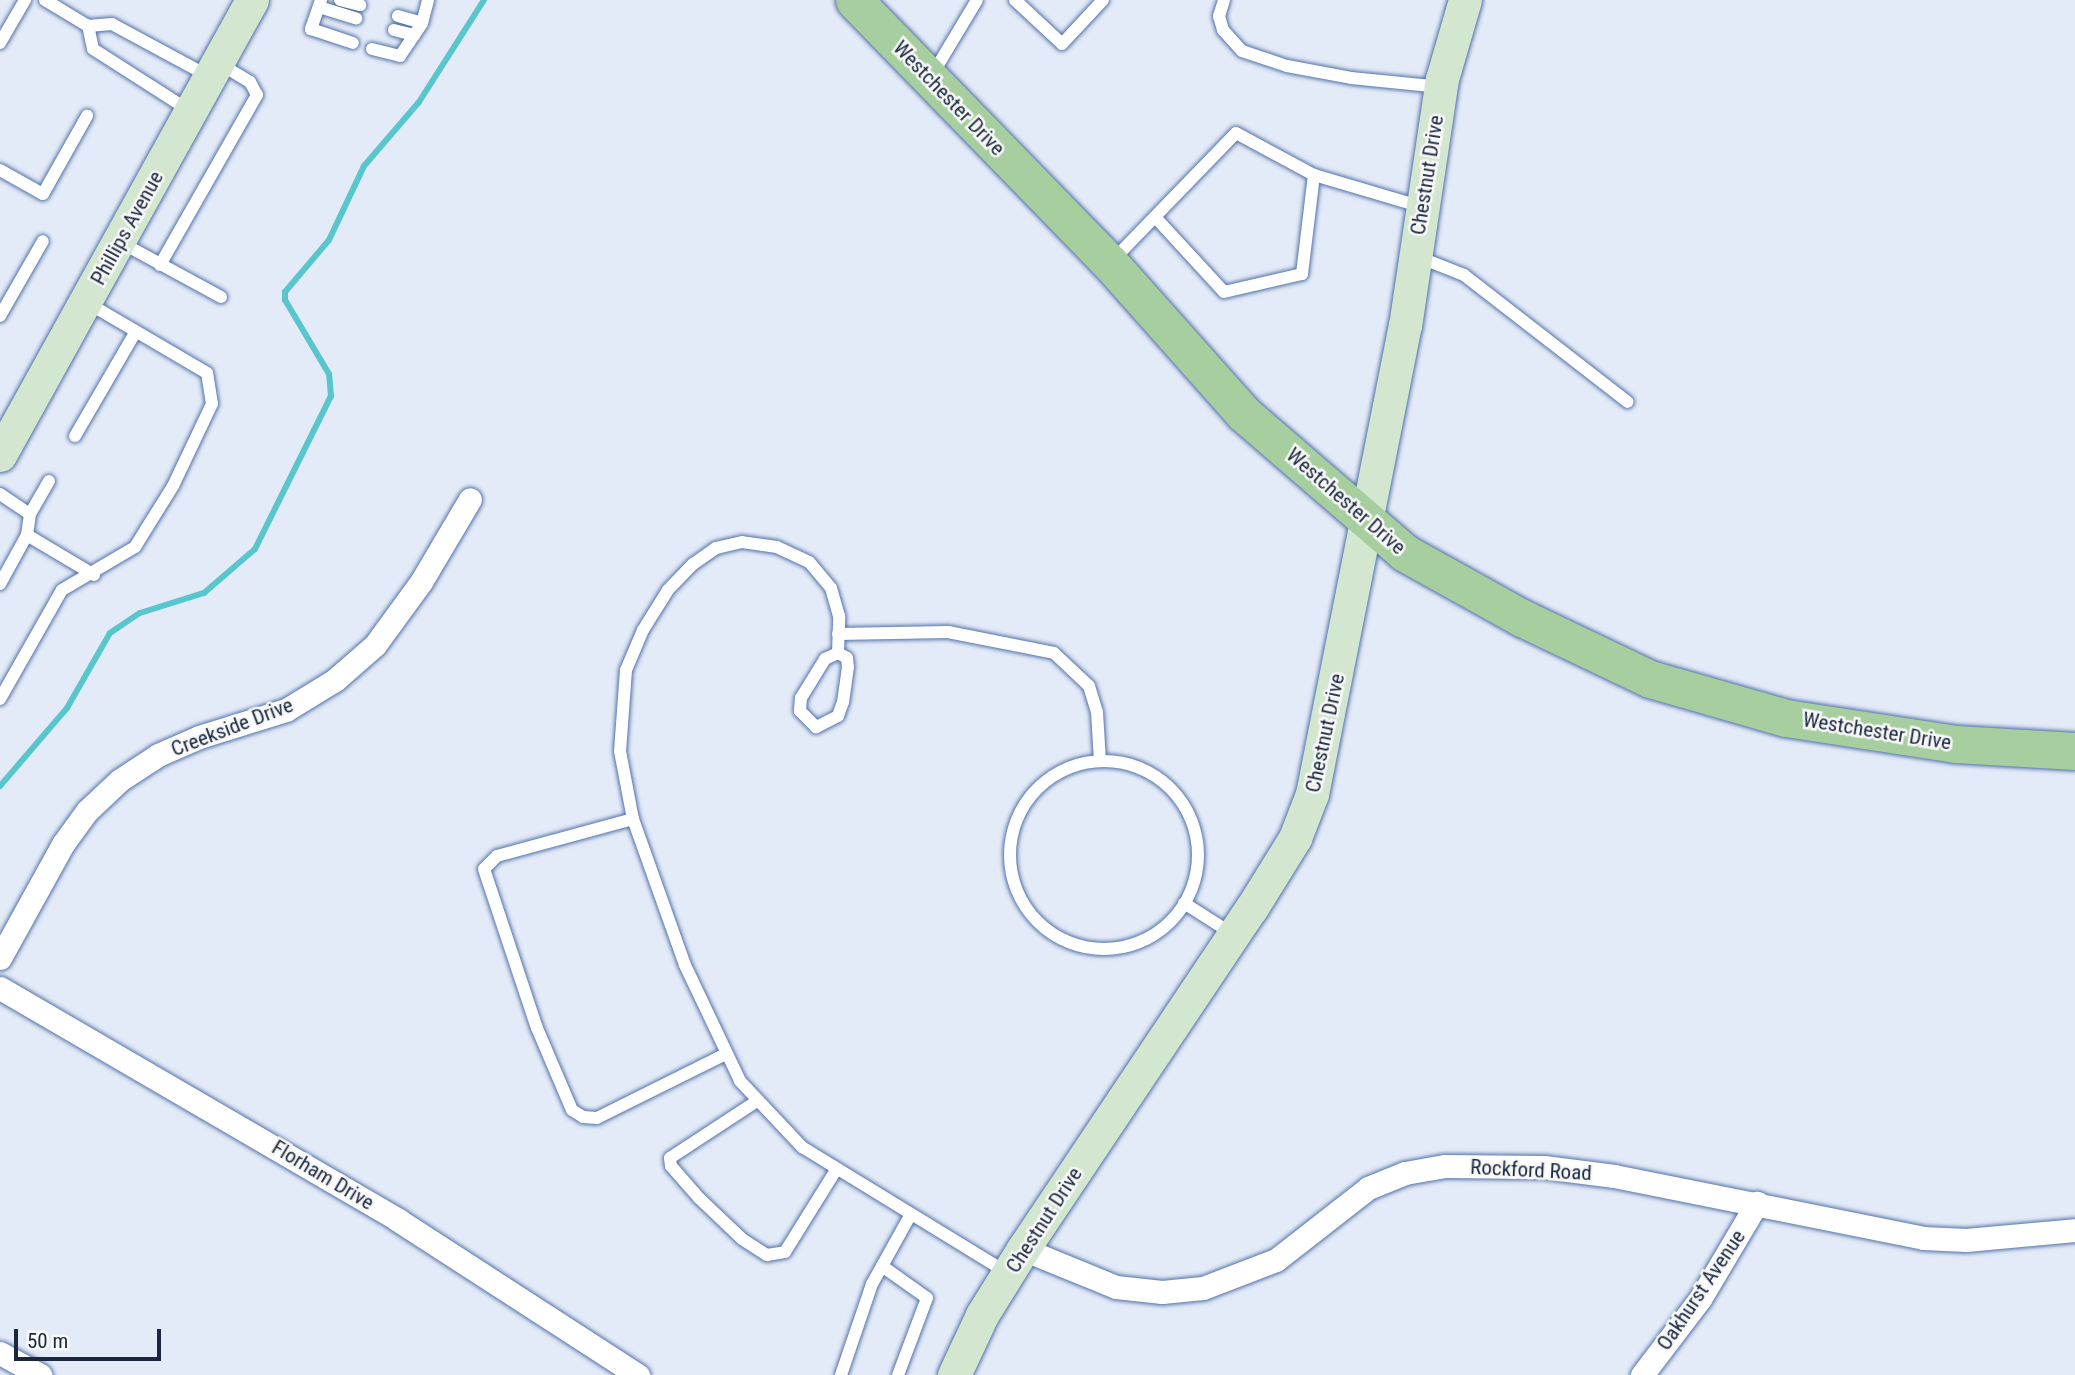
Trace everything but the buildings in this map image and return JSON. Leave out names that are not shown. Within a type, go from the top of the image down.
[{"type":"main road","name":"Westchester Drive","points":[[854,0],[1110,263],[1243,413],[1405,553],[1522,618],[1650,679],[1786,718],[1955,744],[2075,751]]},
{"type":"street","name":"Phillips Avenue","points":[[0,455],[216,71],[252,0]]},
{"type":"street","name":"Chestnut Drive","points":[[954,1375],[982,1315],[1016,1261],[1234,935],[1295,838],[1312,794],[1325,750],[1415,256],[1441,87],[1465,0]]},
{"type":"street","name":"Creekside Drive","points":[[0,958],[62,844],[87,811],[120,780],[158,755],[199,737],[286,710],[335,680],[375,645],[421,582],[470,499]]},
{"type":"street","name":"Florham Drive","points":[[0,988],[387,1213],[638,1375]]},
{"type":"street","name":"Rockford Road","points":[[1016,1261],[1116,1287],[1162,1292],[1203,1289],[1276,1260],[1368,1188],[1405,1173],[1445,1166],[1544,1167],[1757,1203],[1923,1238],[1966,1240],[2075,1230]]},
{"type":"street","name":"Oakhurst Avenue","points":[[1642,1375],[1700,1299],[1757,1203]]},
{"type":"street","points":[[0,1353],[40,1375]]},
{"type":"lane","points":[[0,43],[25,0]]},
{"type":"lane","points":[[45,0],[88,26],[112,24],[216,71],[250,82],[257,95],[160,265]]},
{"type":"lane","points":[[340,0],[358,12],[320,4],[310,29],[353,43]]},
{"type":"lane","points":[[372,48],[400,56],[422,23],[429,0]]},
{"type":"lane","points":[[930,78],[949,40],[977,0]]},
{"type":"lane","points":[[1015,0],[1062,44],[1103,0]]},
{"type":"lane","points":[[1224,0],[1219,16],[1223,30],[1242,51],[1287,66],[1352,78],[1441,87]]},
{"type":"lane","points":[[398,16],[422,23]]},
{"type":"lane","points":[[88,26],[93,49],[192,112]]},
{"type":"lane","points":[[394,30],[414,35]]},
{"type":"lane","points":[[0,170],[43,194],[87,116]]},
{"type":"lane","points":[[1110,263],[1156,218],[1176,189],[1236,132],[1314,175],[1423,207]]},
{"type":"lane","points":[[1156,218],[1224,292],[1302,274],[1314,175]]},
{"type":"lane","points":[[0,316],[43,242]]},
{"type":"lane","points":[[120,242],[221,298]]},
{"type":"lane","points":[[1415,256],[1464,275],[1628,402]]},
{"type":"lane","points":[[0,699],[62,590],[94,575],[135,547],[173,485],[212,404],[207,373],[86,302]]},
{"type":"lane","points":[[75,436],[136,331]]},
{"type":"lane","points":[[0,584],[27,535],[30,514],[49,481]]},
{"type":"lane","points":[[0,494],[30,514]]},
{"type":"lane","points":[[27,535],[94,575]]},
{"type":"lane","points":[[838,653],[831,588],[809,562],[777,547],[742,542],[716,548],[694,564],[668,590],[643,630],[626,670],[620,751],[633,819],[659,902],[726,1054],[757,1101],[793,1140],[836,1170],[911,1214],[1016,1261]]},
{"type":"lane","points":[[838,634],[948,632],[1054,653],[1089,686],[1097,712],[1100,761]]},
{"type":"lane","points":[[838,653],[847,658],[848,667],[843,702],[838,716],[816,727],[800,711],[801,698],[825,659],[838,653]]},
{"type":"lane","points":[[1100,761],[1130,764],[1157,777],[1179,797],[1193,824],[1199,853],[1194,883],[1184,903],[1160,931],[1133,945],[1104,950],[1052,935],[1023,903],[1012,873],[1015,822],[1041,785],[1069,768],[1100,761]]},
{"type":"lane","points":[[633,819],[497,856],[485,869],[537,1028],[572,1110],[583,1117],[597,1118],[726,1054]]},
{"type":"lane","points":[[1184,903],[1234,935]]},
{"type":"lane","points":[[757,1101],[670,1158],[671,1166],[699,1198],[742,1239],[767,1255],[785,1252],[836,1170]]},
{"type":"lane","points":[[841,1375],[882,1266],[911,1214]]},
{"type":"lane","points":[[882,1266],[927,1298],[898,1375]]},
{"type":"waterway","points":[[0,786],[67,708],[110,633],[140,613],[204,593],[255,549],[331,396],[329,374],[285,300],[285,292],[329,240],[364,166],[419,102],[484,0]]}]
